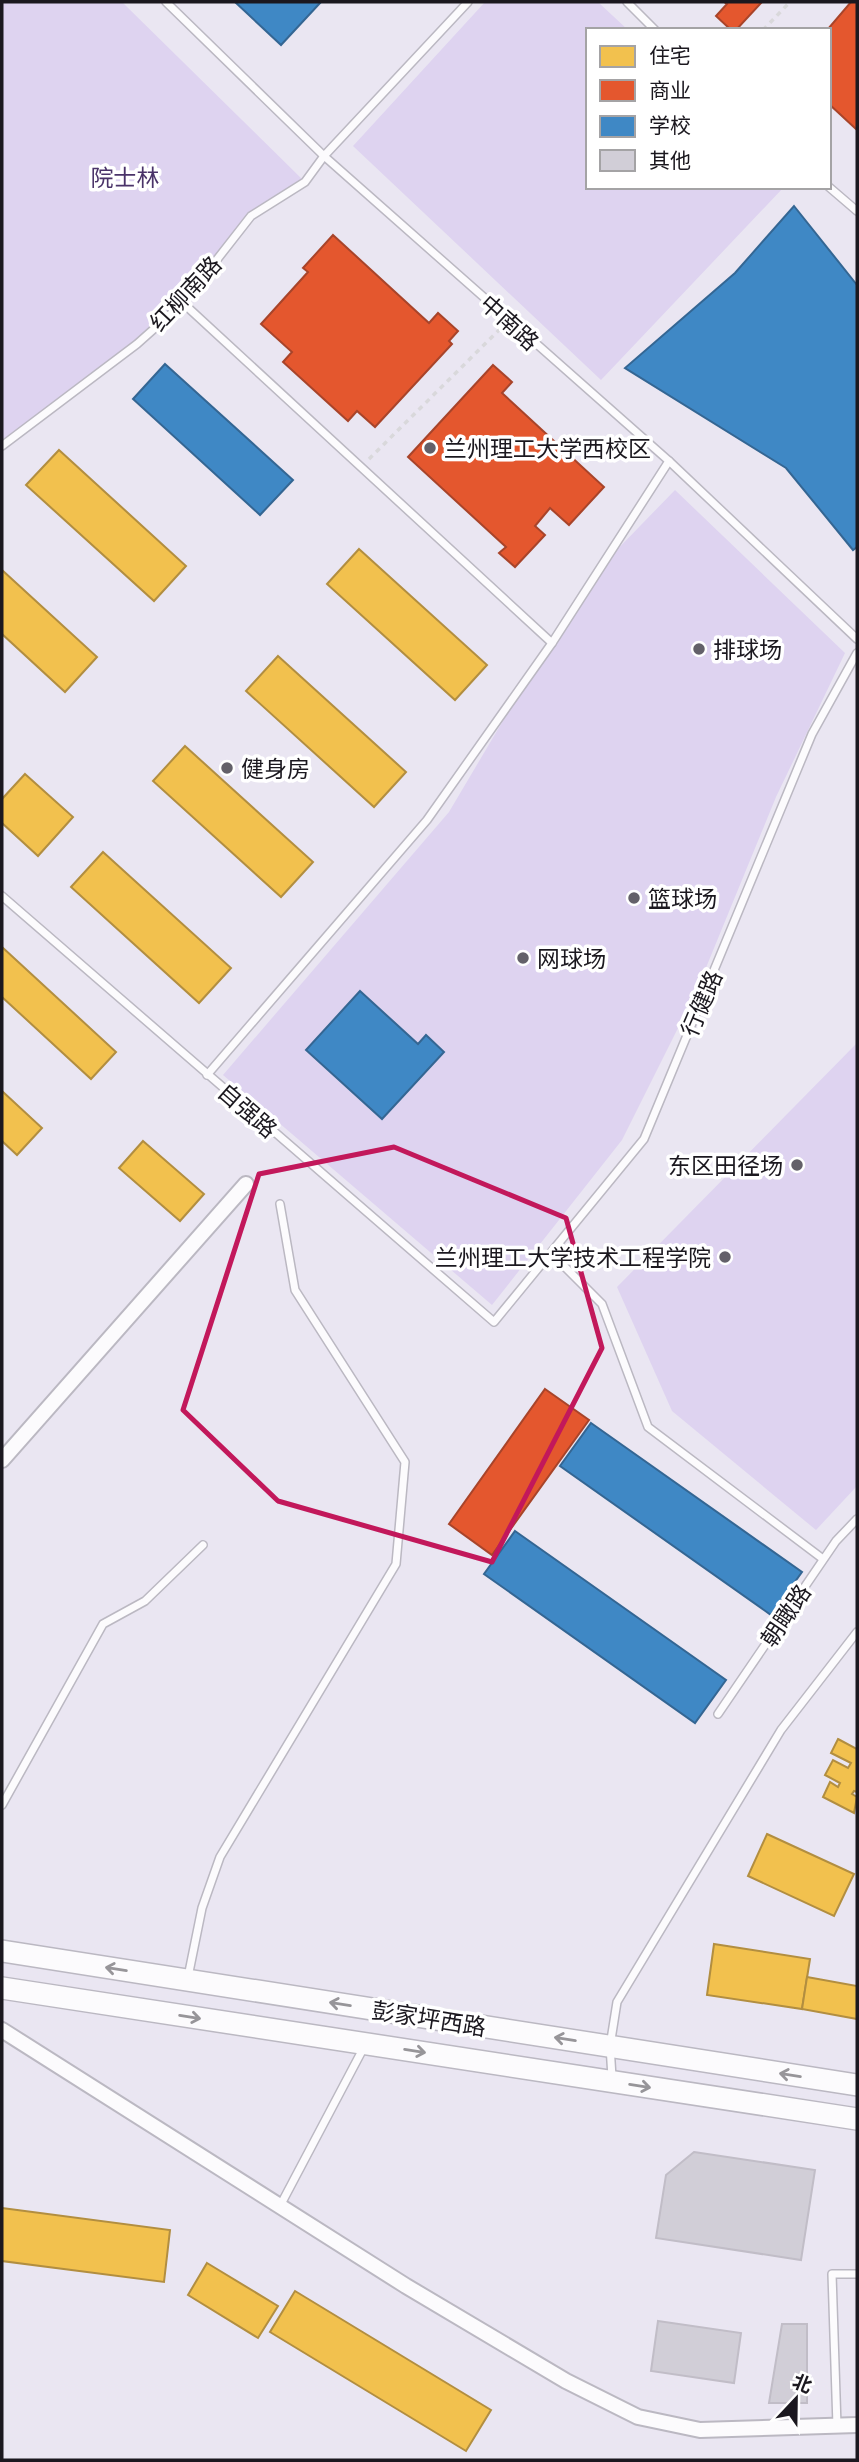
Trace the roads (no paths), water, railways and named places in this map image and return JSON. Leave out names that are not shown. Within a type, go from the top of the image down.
[{"type":"main road","name":"彭家坪西路","points":[[2,1951],[857,2085]]},
{"type":"main road","name":"彭家坪西路","points":[[2,1987],[857,2119]]},
{"type":"street","points":[[2,1460],[246,1184]]},
{"type":"street","points":[[2,2030],[280,2206],[566,2381],[638,2417],[700,2430],[857,2425]]},
{"type":"lane","name":"中南路","points":[[166,2],[324,156],[669,461],[857,639]]},
{"type":"lane","name":"红柳南路","points":[[2,446],[136,344],[183,303],[251,216],[305,182],[324,156],[468,2]]},
{"type":"lane","points":[[627,2],[653,28]]},
{"type":"lane","points":[[831,189],[857,211]]},
{"type":"lane","points":[[183,303],[552,643]]},
{"type":"lane","points":[[208,1075],[427,820],[552,643],[669,461]]},
{"type":"lane","name":"行健路","points":[[494,1322],[644,1139],[812,734],[857,653]]},
{"type":"lane","name":"自强路","points":[[2,896],[494,1322]]},
{"type":"lane","points":[[187,1980],[202,1908],[219,1857],[396,1564],[405,1462],[295,1290],[281,1204]]},
{"type":"lane","points":[[551,1252],[602,1304],[648,1427],[823,1559]]},
{"type":"lane","name":"朝瞰路","points":[[718,1714],[823,1559],[857,1520]]},
{"type":"lane","points":[[2,1805],[103,1624],[145,1601],[203,1545]]},
{"type":"lane","points":[[612,2082],[610,2046],[617,2002],[781,1730],[857,1633]]},
{"type":"lane","points":[[280,2206],[366,2043]]},
{"type":"lane","points":[[836,2426],[832,2274],[857,2274]]},
{"type":"place","name":"兰州理工大学西校区","points":[[430,448]]},
{"type":"place","name":"排球场","points":[[699,649]]},
{"type":"place","name":"健身房","points":[[227,768]]},
{"type":"place","name":"篮球场","points":[[634,898]]},
{"type":"place","name":"网球场","points":[[523,958]]},
{"type":"place","name":"东区田径场","points":[[797,1165]]},
{"type":"place","name":"兰州理工大学技术工程学院","points":[[725,1257]]},
{"type":"park label","name":"院士林","points":[[125,177]]}]
